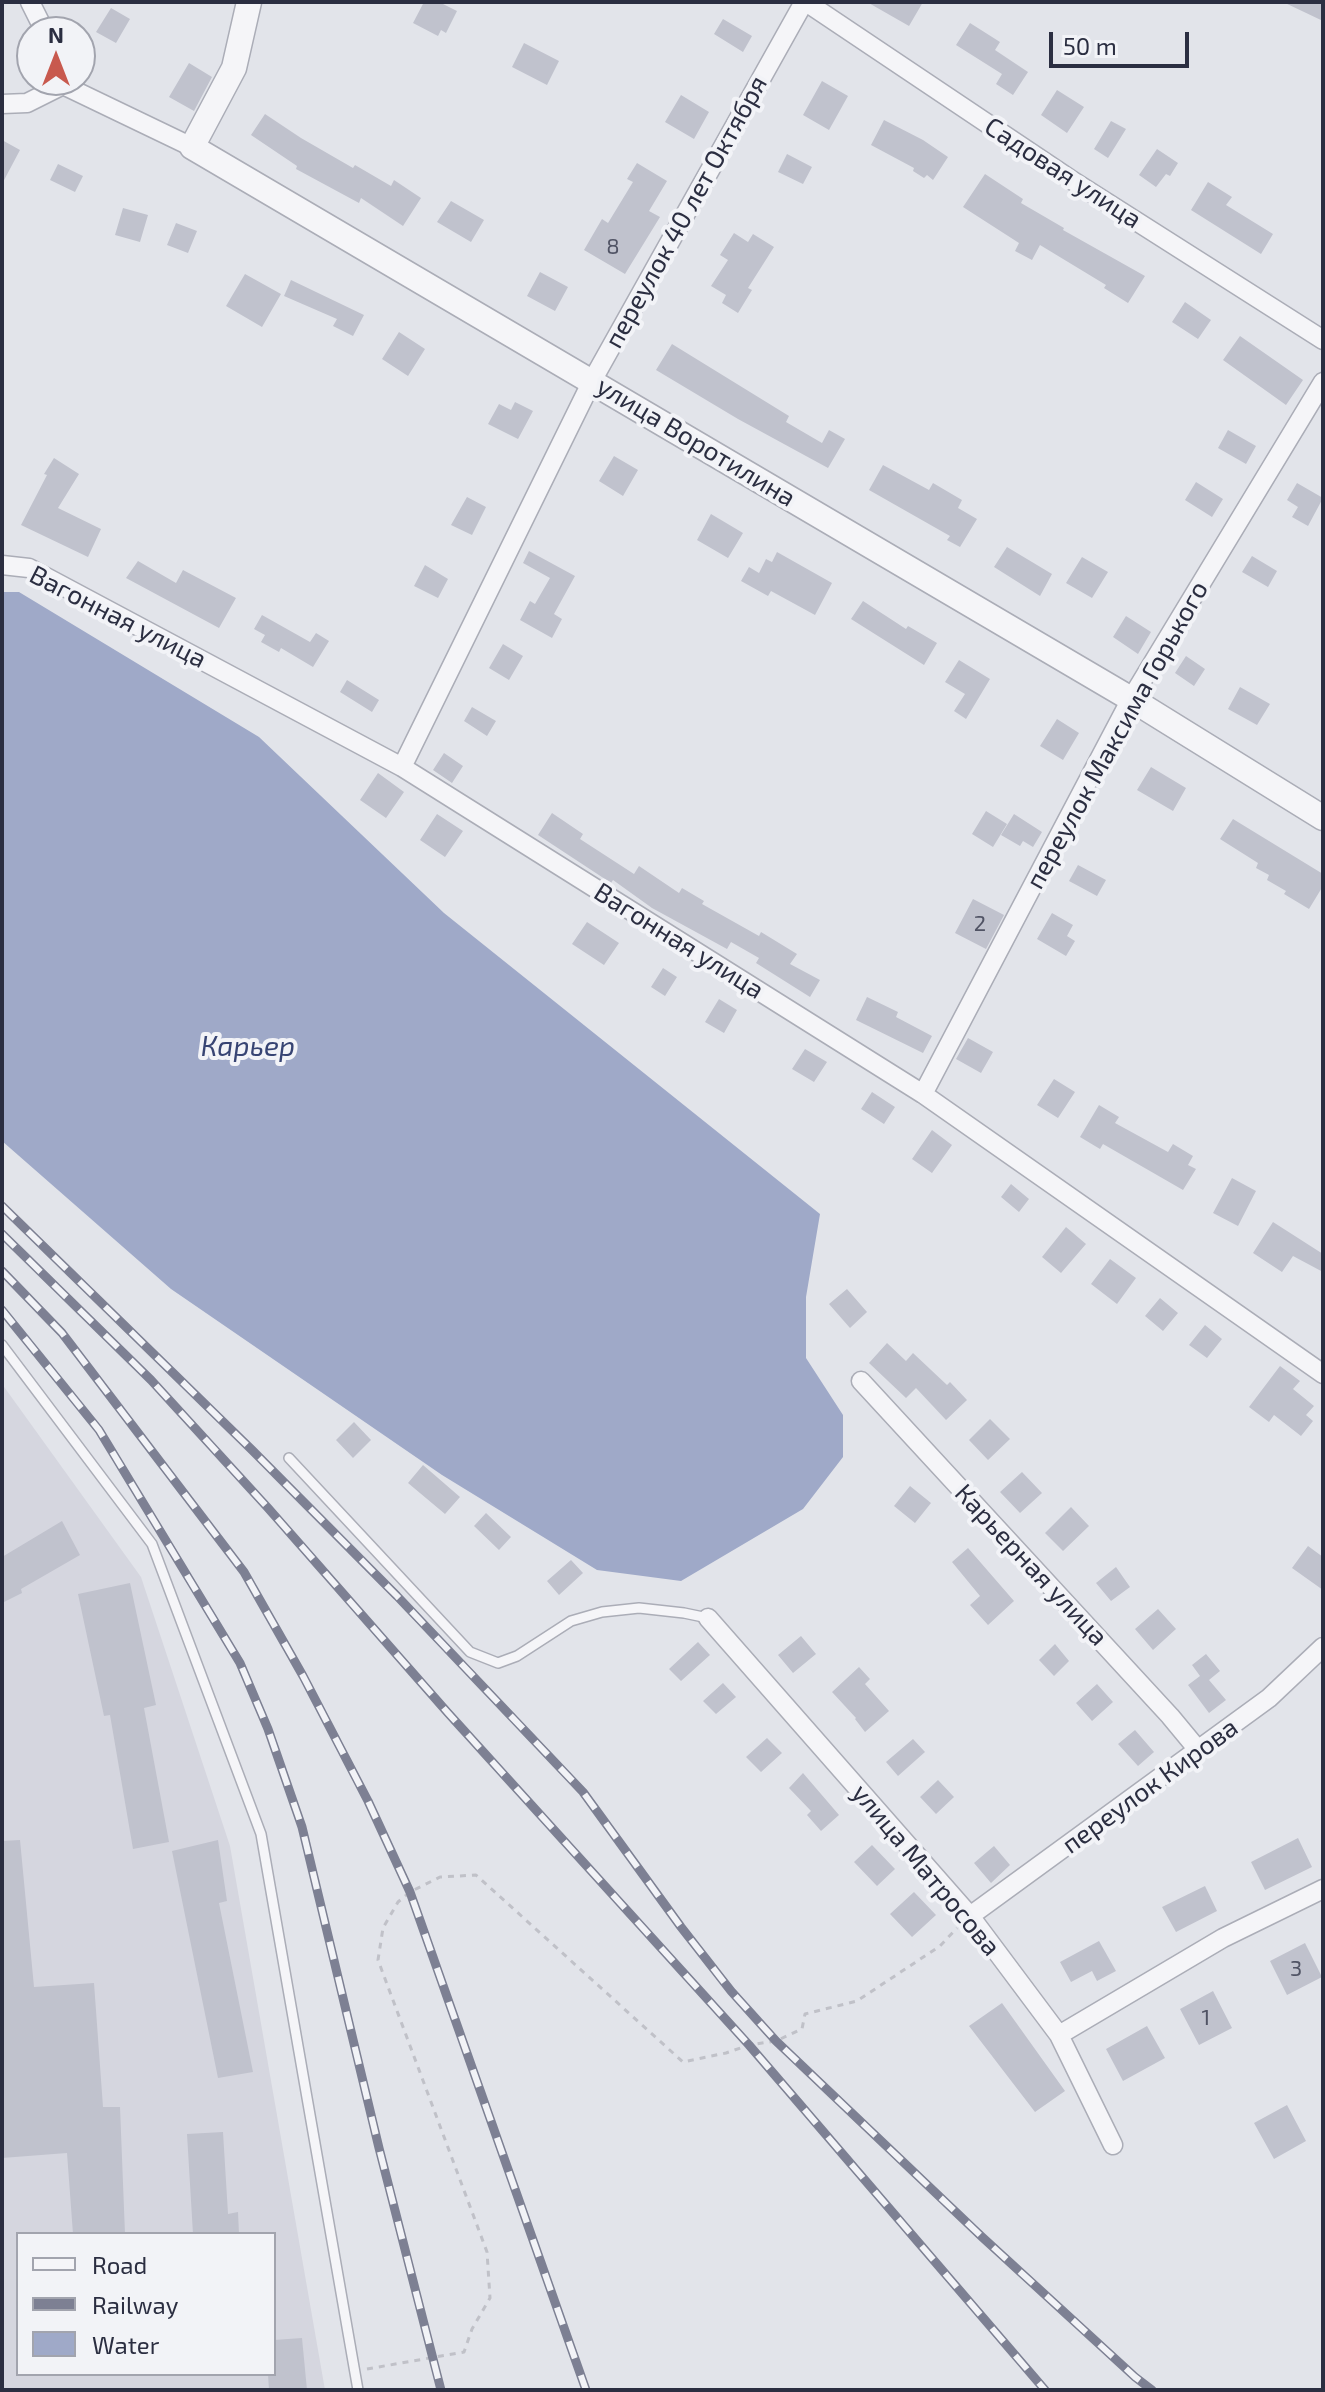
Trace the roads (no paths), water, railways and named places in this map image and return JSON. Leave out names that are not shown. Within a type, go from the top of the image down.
[{"type":"street","points":[[192,147],[234,68],[249,2]]},
{"type":"street","name":"Садовая улица","points":[[805,2],[1070,179],[1323,340]]},
{"type":"street","name":"переулок 40 лет Октября","points":[[402,767],[592,381],[805,2]]},
{"type":"street","points":[[2,104],[27,103],[39,96]]},
{"type":"street","name":"улица Воротилина","points":[[90,96],[192,147],[592,381],[1131,699],[1323,818]]},
{"type":"street","name":"переулок Максима Горького","points":[[923,1094],[1131,699],[1323,382]]},
{"type":"street","name":"Вагонная улица","points":[[2,565],[29,568],[402,767],[923,1094],[1323,1374]]},
{"type":"street","name":"Карьерная улица","points":[[861,1381],[1199,1751]]},
{"type":"street","name":"улица Матросова","points":[[708,1618],[970,1916],[1059,2035],[1113,2145]]},
{"type":"street","name":"переулок Кирова","points":[[970,1916],[1269,1698],[1323,1647]]},
{"type":"street","points":[[1059,2035],[1223,1938],[1323,1889]]},
{"type":"lane","points":[[2,1345],[152,1544],[261,1834],[358,2390]]},
{"type":"lane","points":[[289,1458],[470,1652],[498,1663],[517,1656],[571,1621],[602,1612],[639,1608],[708,1618]]},
{"type":"water","name":"Карьер","points":[[2,592],[19,592],[259,737],[444,913],[820,1214],[806,1297],[806,1358],[843,1415],[843,1457],[803,1509],[681,1581],[597,1570],[442,1475],[171,1289],[2,1141]]},
{"type":"railway","points":[[2,1206],[397,1596],[583,1792],[681,1927],[731,1991],[776,2041],[981,2236],[1152,2390]]},
{"type":"railway","points":[[2,1234],[151,1380],[268,1508],[448,1713],[749,2045],[1045,2390]]},
{"type":"railway","points":[[2,1271],[62,1333],[244,1572],[303,1676],[368,1801],[410,1892],[586,2390]]},
{"type":"railway","points":[[2,1310],[99,1430],[240,1663],[268,1729],[302,1827],[441,2390]]}]
